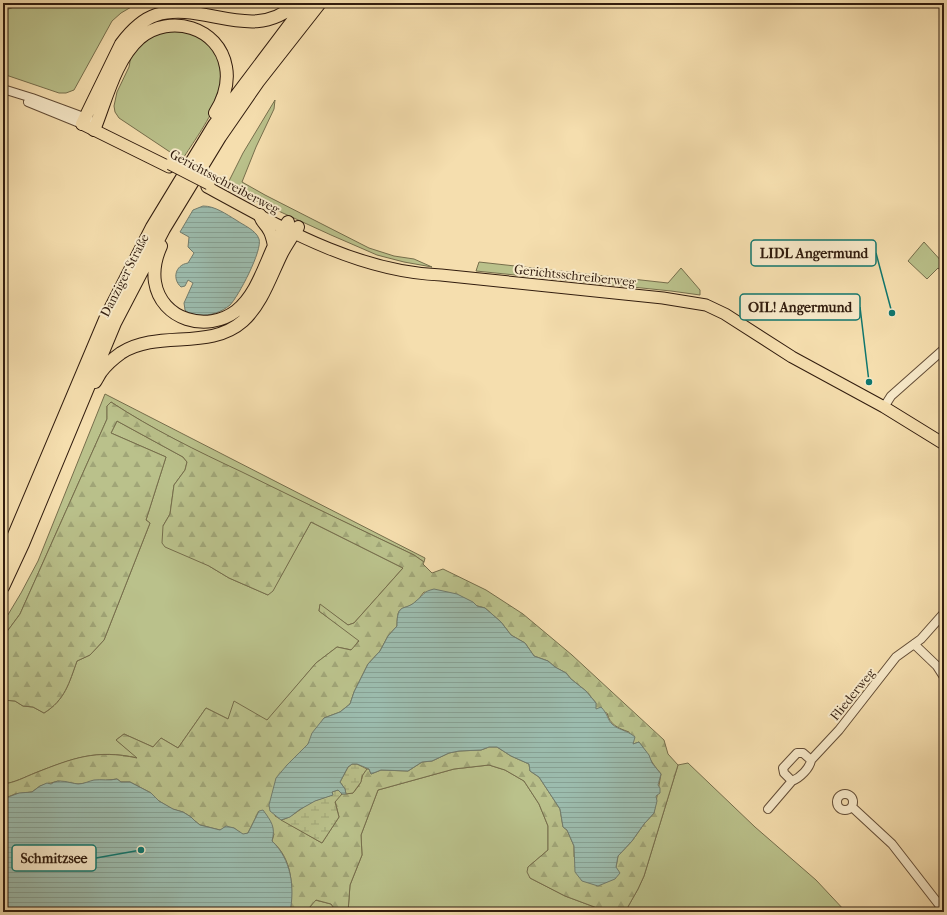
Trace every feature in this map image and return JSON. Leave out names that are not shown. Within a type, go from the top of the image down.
[{"type":"highway","points":[[83,121],[121,44],[130,32],[140,23],[154,15],[170,11],[200,14],[246,22],[260,21],[287,12],[297,3]]},
{"type":"highway","name":"Danziger Straße","points":[[3,561],[106,317],[152,227],[214,125],[306,3]]},
{"type":"highway","name":"Danziger Straße","points":[[3,587],[23,544],[85,391],[115,323],[164,229],[224,131],[267,71],[320,3]]},
{"type":"highway","points":[[95,126],[123,59],[131,48],[147,33],[156,28],[172,25],[190,27],[206,35],[218,47],[225,62],[227,77],[226,86],[213,116],[214,125]]},
{"type":"highway","points":[[260,215],[261,220],[271,234],[274,246]]},
{"type":"highway","points":[[164,229],[165,238],[155,265],[155,283],[158,291],[166,304],[175,313],[183,318],[207,323],[223,320],[242,306],[258,282],[274,246],[291,227]]},
{"type":"highway","points":[[85,391],[114,358],[131,348],[152,341],[196,339],[214,336],[229,331],[238,325],[251,312],[261,296],[282,253],[291,227]]},
{"type":"main road","name":"Gerichtsschreiberweg","points":[[83,121],[350,256],[382,266],[418,274],[441,275],[663,298],[706,305],[732,318],[792,357],[884,407],[944,444]]},
{"type":"main road","name":"Gerichtsschreiberweg","points":[[208,185],[260,215],[291,227]]},
{"type":"street","name":"Gerichtsschreiberweg","points":[[4,90],[32,98],[83,121]]},
{"type":"street","points":[[884,407],[891,396],[944,349]]},
{"type":"street","name":"Fliederweg","points":[[768,809],[792,781],[797,779],[810,764],[811,760],[839,730],[896,657],[921,639],[944,613]]},
{"type":"street","points":[[914,644],[937,666],[944,677]]},
{"type":"street","points":[[792,781],[784,773],[784,768],[797,753],[803,752],[811,760]]},
{"type":"street","points":[[852,807],[892,844],[944,911]]},
{"type":"green space","points":[[25,3],[138,3],[121,13],[112,21],[74,90],[66,93],[59,93],[3,74],[3,11]]},
{"type":"green space","points":[[163,30],[187,31],[197,34],[218,56],[222,71],[221,86],[209,118],[182,160],[119,118],[115,112],[114,106],[117,92],[129,67],[131,56],[151,35]]},
{"type":"green space","points":[[275,100],[274,109],[256,147],[242,182],[369,248],[394,256],[414,259],[432,267],[377,255],[226,187],[243,153]]},
{"type":"green space","points":[[924,242],[944,264],[944,273],[938,268],[927,279],[908,261]]},
{"type":"green space","points":[[479,262],[668,283],[681,268],[700,290],[700,295],[476,271]]},
{"type":"green space","points":[[105,394],[425,558],[424,562],[414,555],[193,449],[143,422],[111,402],[107,406],[107,419],[20,614],[3,637],[3,623],[38,561]]},
{"type":"green space","points":[[111,402],[142,421],[192,448],[414,555],[424,562],[423,564],[432,573],[443,569],[486,590],[523,614],[572,655],[664,740],[668,754],[678,765],[644,876],[625,912],[608,912],[565,896],[530,878],[527,872],[528,867],[548,850],[548,826],[539,804],[524,781],[505,770],[489,765],[454,769],[378,790],[361,835],[362,855],[350,885],[348,912],[337,912],[331,904],[316,900],[309,908],[312,912],[290,912],[291,883],[288,865],[279,848],[272,841],[274,834],[259,811],[248,833],[243,835],[234,828],[220,830],[200,825],[183,812],[172,809],[159,801],[151,793],[130,782],[121,782],[117,779],[78,784],[58,781],[40,786],[32,792],[15,794],[3,799],[3,784],[15,781],[73,759],[85,756],[109,754],[137,758],[116,740],[124,734],[153,747],[161,738],[178,748],[206,708],[228,719],[234,701],[267,720],[316,663],[337,647],[351,650],[359,641],[319,611],[320,604],[348,625],[354,623],[403,568],[311,522],[273,591],[268,595],[229,578],[209,566],[165,547],[162,543],[163,526],[170,514],[174,485],[185,470],[187,462],[183,457],[117,421],[111,433],[166,457],[146,520],[150,523],[104,640],[90,655],[77,661],[69,684],[62,697],[44,713],[33,707],[23,706],[15,701],[3,700],[3,637],[20,614],[107,419],[107,406]],"holes":[[[424,592],[485,608],[501,622],[511,635],[525,643],[534,656],[548,661],[566,673],[586,691],[596,703],[595,709],[607,713],[608,717],[615,726],[629,732],[633,744],[639,742],[661,774],[654,813],[618,856],[616,867],[574,857],[574,846],[567,830],[563,827],[560,809],[539,777],[530,771],[529,764],[511,756],[497,747],[449,753],[432,761],[422,762],[408,771],[381,770],[371,774],[369,769],[367,769],[363,773],[360,784],[353,793],[342,794],[335,801],[339,817],[322,843],[275,816],[287,765],[308,744],[324,718],[340,712],[350,704],[354,692],[368,664],[380,651],[388,636],[397,626],[397,618],[400,610],[416,602]]]},
{"type":"green space","points":[[117,421],[183,457],[187,462],[185,470],[174,485],[170,514],[163,526],[209,566],[229,578],[268,595],[273,590],[311,522],[403,568],[354,623],[348,625],[320,605],[319,611],[359,640],[352,650],[337,647],[316,663],[267,721],[228,719],[206,708],[178,748],[161,738],[153,747],[124,734],[116,740],[138,758],[110,754],[85,756],[3,784],[3,700],[15,701],[23,706],[33,707],[44,713],[62,697],[77,661],[90,655],[104,640],[150,523],[146,520],[166,457],[111,433]]},
{"type":"green space","points":[[688,763],[755,827],[816,880],[846,912],[625,912],[644,876],[678,765]]},
{"type":"green space","points":[[352,764],[357,764],[367,769],[362,776],[361,782],[353,793],[346,794],[345,789],[340,782],[348,767]]},
{"type":"green space","points":[[489,765],[505,770],[524,781],[539,804],[548,826],[548,850],[528,867],[530,878],[565,896],[608,912],[348,912],[350,885],[362,855],[361,835],[378,790],[454,769]]},
{"type":"green space","points":[[338,790],[342,794],[335,802],[339,817],[322,843],[281,820],[286,819],[314,801],[332,795],[332,792]]},
{"type":"green space","points":[[315,900],[331,904],[337,912],[312,912],[309,908]]},
{"type":"shaded area","points":[[203,206],[212,207],[249,228],[259,239],[259,245],[254,263],[230,305],[216,313],[195,315],[185,310],[184,303],[193,283],[188,280],[185,286],[181,287],[176,280],[176,273],[180,266],[188,263],[194,253],[188,247],[189,237],[180,232],[193,210]]},
{"type":"shaded area","points":[[434,589],[457,594],[473,602],[477,606],[485,608],[501,622],[511,635],[525,643],[534,656],[548,661],[566,673],[586,691],[596,703],[596,709],[601,707],[612,724],[635,737],[633,744],[639,742],[661,774],[658,785],[660,788],[660,793],[656,796],[657,801],[654,813],[618,856],[616,867],[620,873],[615,879],[598,886],[582,881],[575,872],[574,846],[567,830],[563,827],[560,809],[539,777],[530,771],[529,764],[511,756],[497,747],[449,753],[432,761],[422,762],[408,771],[381,770],[371,774],[369,769],[357,764],[352,764],[348,767],[340,782],[345,789],[346,794],[342,794],[338,790],[332,792],[333,795],[315,801],[290,817],[281,820],[270,811],[269,805],[276,778],[308,744],[312,733],[324,718],[340,712],[350,704],[354,692],[368,664],[380,651],[388,636],[397,626],[397,618],[400,610],[419,599],[425,592]]},
{"type":"shaded area","points":[[117,779],[121,782],[130,782],[151,793],[159,801],[173,809],[183,812],[200,825],[220,830],[226,826],[234,828],[243,834],[248,833],[259,811],[263,810],[272,824],[272,841],[284,856],[290,874],[292,893],[290,912],[3,912],[3,799],[19,793],[32,792],[40,786],[57,781],[82,784],[94,780]]},
{"type":"place","name":"LIDL Angermund","points":[[892,313]]},
{"type":"place","name":"OIL! Angermund","points":[[869,382]]},
{"type":"place","name":"Schmitzsee","points":[[141,850]]}]
